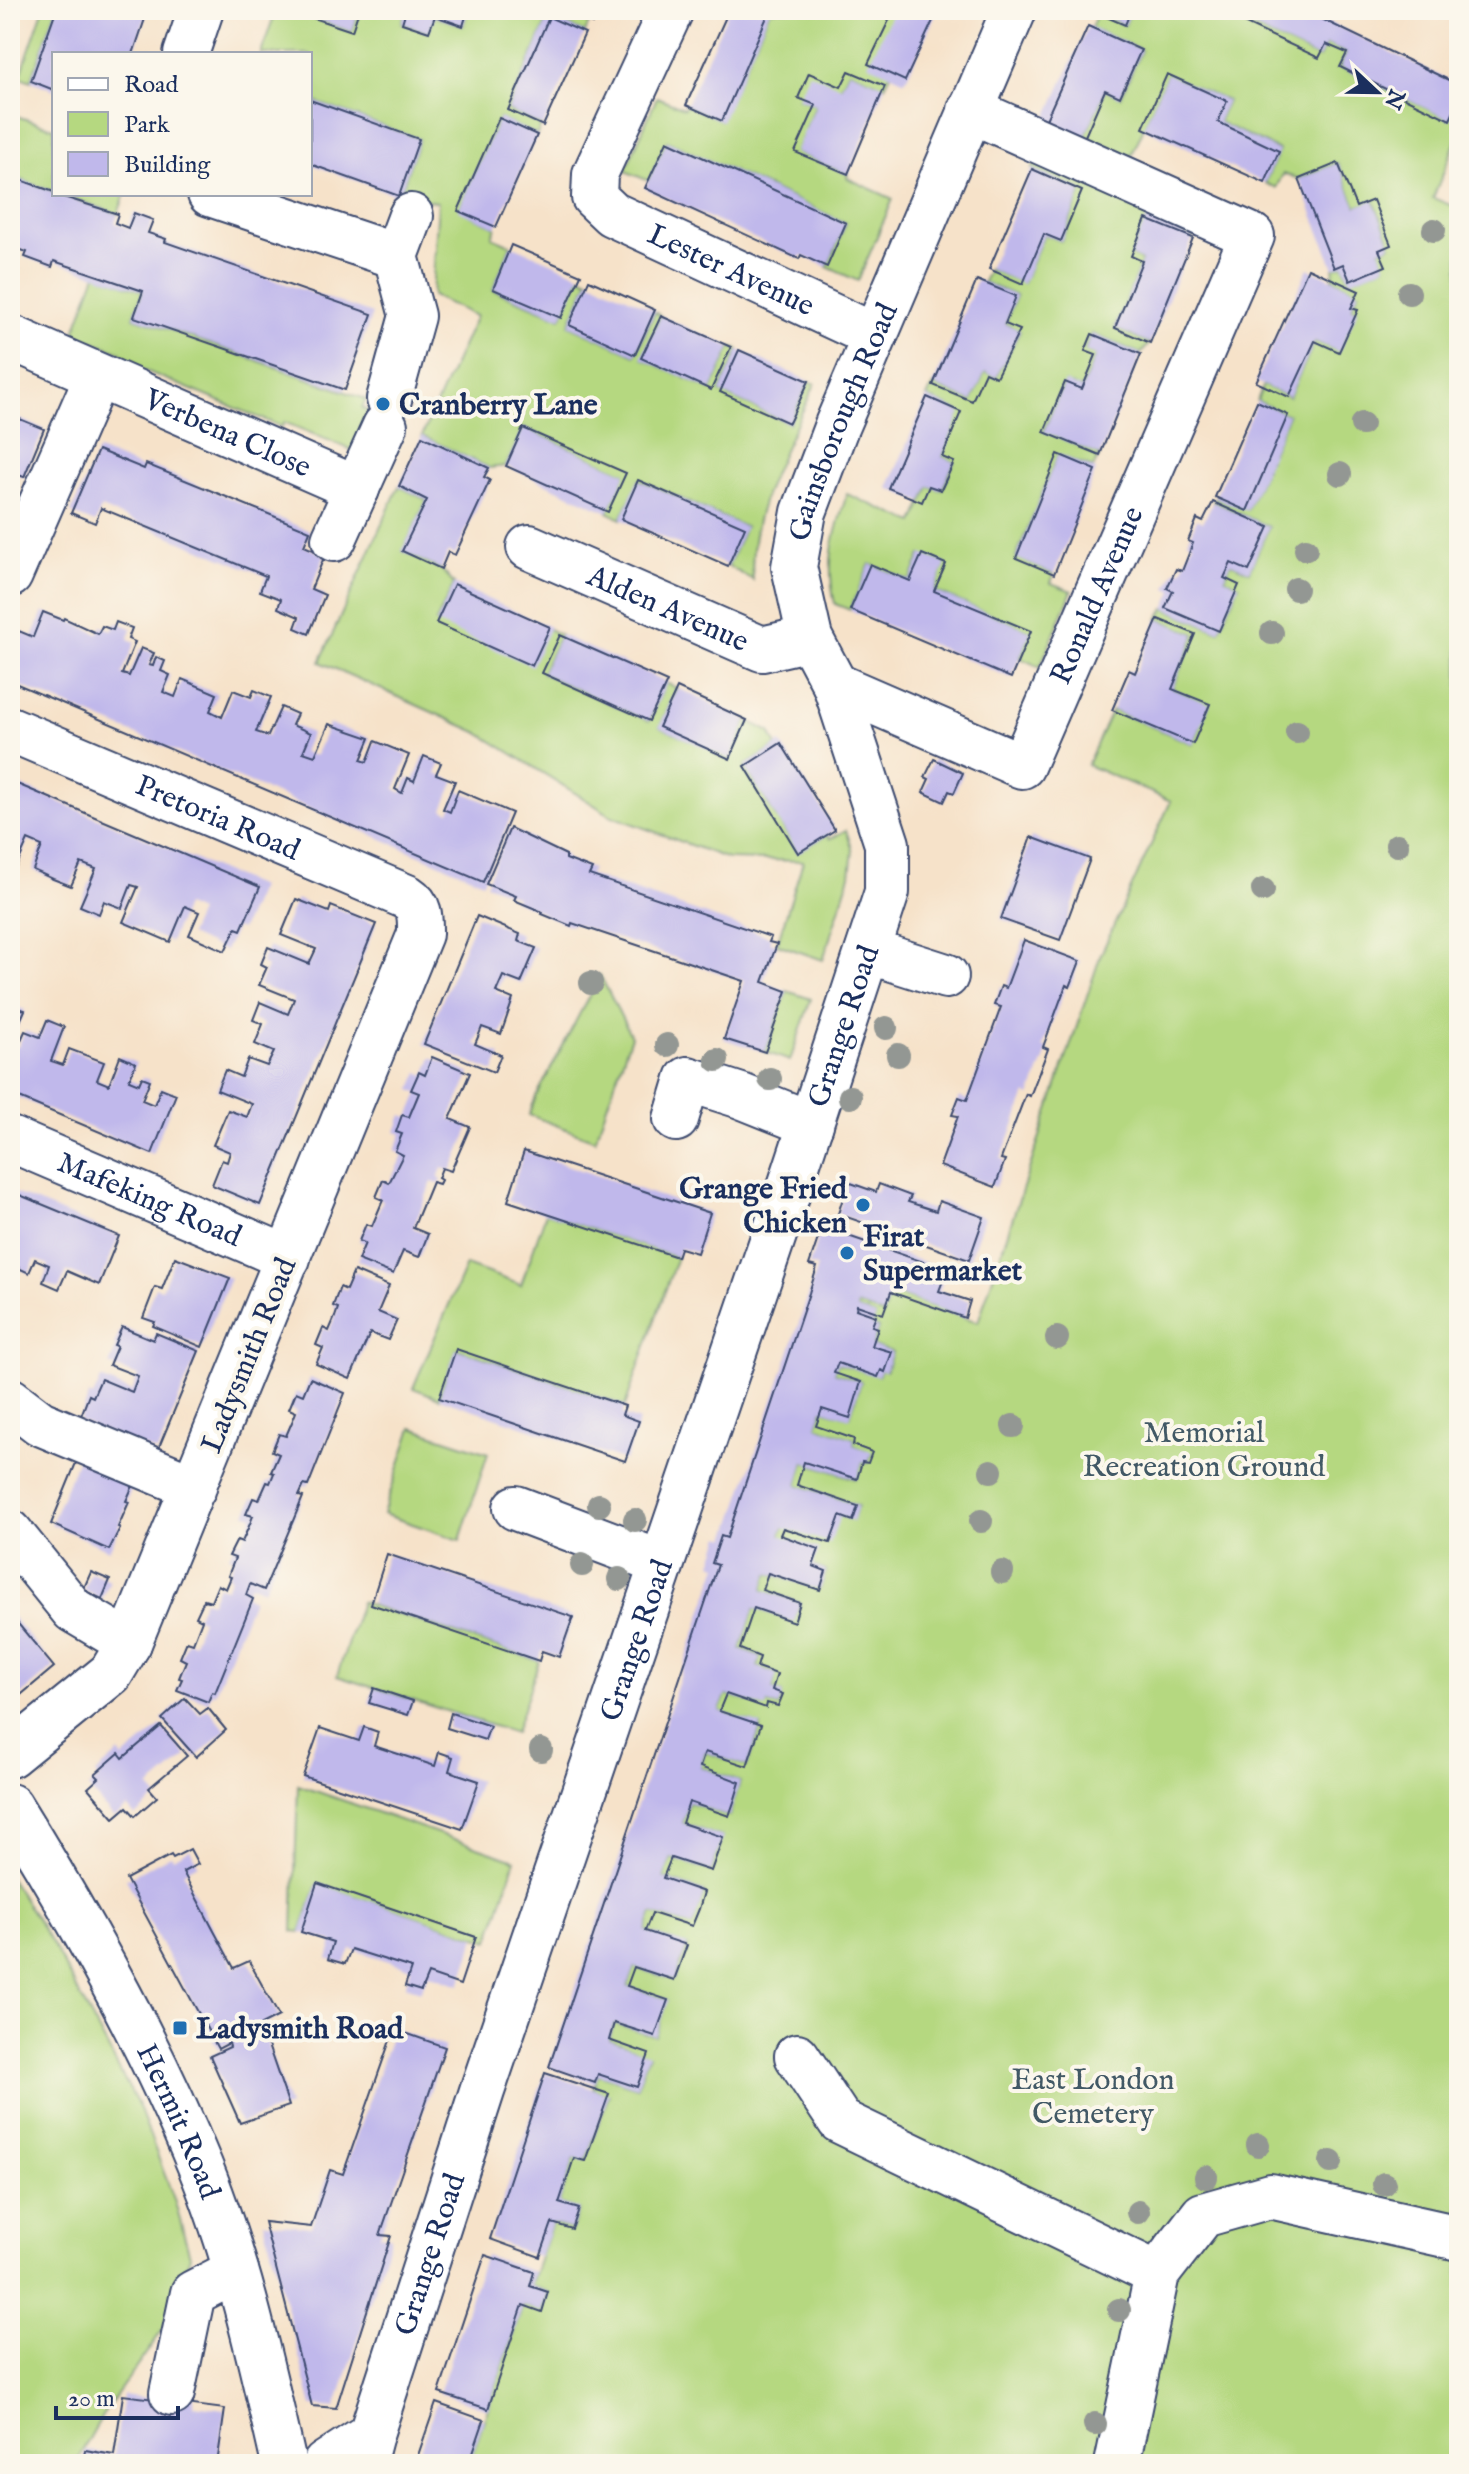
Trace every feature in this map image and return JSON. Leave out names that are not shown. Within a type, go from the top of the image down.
[{"type":"street","points":[[187,52],[201,10]]},
{"type":"street","name":"Lester Avenue","points":[[671,10],[583,203],[873,335]]},
{"type":"street","name":"Gainsborough Road","points":[[887,844],[835,685],[810,638],[794,567],[804,512],[873,335],[1014,10]]},
{"type":"street","name":"Ronald Avenue","points":[[835,685],[1022,766],[1263,239],[970,110]]},
{"type":"street","points":[[216,196],[396,256]]},
{"type":"street","points":[[334,539],[387,412],[412,316],[396,256],[411,216]]},
{"type":"street","name":"Verbena Close","points":[[10,337],[357,489]]},
{"type":"street","points":[[10,575],[97,376]]},
{"type":"street","name":"Alden Avenue","points":[[529,547],[762,649],[810,638]]},
{"type":"street","name":"Pretoria Road","points":[[10,729],[407,897],[420,912]]},
{"type":"street","name":"Grange Road","points":[[325,2464],[367,2449],[482,2091],[868,951],[887,892],[887,844]]},
{"type":"street","name":"Ladysmith Road","points":[[10,1755],[111,1673],[129,1643],[420,934],[420,912]]},
{"type":"street","points":[[868,951],[946,976]]},
{"type":"street","points":[[676,1119],[688,1079],[811,1124]]},
{"type":"street","name":"Mafeking Road","points":[[10,1139],[288,1258]]},
{"type":"street","points":[[10,1400],[40,1423],[194,1487]]},
{"type":"street","points":[[516,1508],[661,1563]]},
{"type":"street","points":[[10,1532],[73,1610],[129,1643]]},
{"type":"street","name":"Hermit Road","points":[[10,1806],[89,1939],[201,2167],[258,2349],[284,2464]]},
{"type":"street","points":[[797,2056],[840,2121],[1157,2274]]},
{"type":"street","points":[[1117,2464],[1157,2274],[1203,2215],[1270,2196],[1459,2238]]},
{"type":"street","points":[[172,2393],[193,2293],[236,2271]]},
{"type":"green space","points":[[43,10],[56,10],[31,81],[20,77]]},
{"type":"green space","points":[[276,10],[287,10],[352,31],[359,10],[406,10],[402,23],[428,32],[435,16],[463,26],[468,10],[559,10],[589,23],[585,33],[549,17],[508,110],[541,125],[537,135],[499,119],[459,210],[496,227],[492,237],[511,245],[493,290],[561,318],[580,276],[589,280],[569,325],[635,355],[655,312],[661,316],[642,358],[711,390],[731,347],[739,350],[720,392],[789,423],[809,381],[815,384],[762,504],[753,554],[753,580],[728,566],[745,527],[639,480],[621,519],[608,512],[625,473],[524,428],[506,466],[489,468],[422,436],[476,316],[432,296],[438,202],[399,196],[419,139],[312,101],[312,52],[262,52]]},
{"type":"green space","points":[[770,10],[894,10],[891,74],[885,86],[849,71],[841,87],[799,98],[816,105],[796,152],[848,174],[847,178],[893,199],[858,281],[827,267],[846,223],[667,141],[649,181],[625,171],[657,97],[721,120]]},
{"type":"green space","points":[[1131,10],[1216,10],[1319,58],[1326,44],[1347,53],[1340,67],[1449,119],[1459,100],[1459,133],[1433,198],[1455,207],[1459,199],[1459,2464],[469,2464],[523,2305],[542,2311],[548,2292],[530,2286],[552,2223],[572,2229],[579,2210],[559,2203],[574,2158],[585,2160],[609,2095],[593,2089],[598,2074],[637,2087],[649,2055],[609,2040],[614,2023],[655,2036],[667,2000],[627,1986],[634,1967],[674,1980],[687,1946],[645,1931],[652,1913],[692,1926],[704,1892],[663,1878],[671,1858],[711,1871],[722,1837],[682,1823],[689,1802],[729,1816],[740,1782],[700,1767],[705,1752],[747,1766],[761,1726],[719,1711],[726,1694],[765,1707],[767,1703],[778,1706],[782,1694],[772,1690],[776,1674],[757,1667],[760,1656],[740,1649],[754,1608],[793,1621],[800,1603],[762,1590],[768,1573],[820,1589],[826,1571],[813,1566],[780,1535],[783,1528],[840,1516],[852,1520],[858,1506],[797,1485],[804,1462],[856,1479],[862,1462],[868,1463],[872,1453],[853,1445],[854,1439],[816,1426],[822,1409],[850,1417],[861,1382],[834,1373],[838,1363],[878,1376],[881,1370],[886,1371],[892,1352],[872,1346],[878,1328],[872,1326],[875,1316],[856,1309],[857,1305],[883,1314],[891,1292],[978,1322],[1101,954],[1171,801],[1087,765],[1112,710],[1193,744],[1209,705],[1172,689],[1195,634],[1158,619],[1165,608],[1219,631],[1239,585],[1224,578],[1231,563],[1249,571],[1269,527],[1213,502],[1215,497],[1247,510],[1288,415],[1257,401],[1263,385],[1289,397],[1315,341],[1338,351],[1357,310],[1351,308],[1359,292],[1333,279],[1334,268],[1343,264],[1350,280],[1385,266],[1379,250],[1391,245],[1374,201],[1356,207],[1338,163],[1299,179],[1283,174],[1276,188],[1265,183],[1279,150],[1218,122],[1227,101],[1167,75],[1130,159],[1083,141],[1105,90],[1121,97],[1141,50],[1091,28],[1097,13],[1125,25]]},
{"type":"green space","points":[[10,114],[52,127],[52,191],[10,176]]},
{"type":"green space","points":[[1035,162],[1196,233],[1193,238],[1147,220],[1131,256],[1142,261],[1115,328],[1150,343],[1141,354],[1092,334],[1085,350],[1096,355],[1082,389],[1065,383],[1044,431],[1100,455],[1093,468],[1058,455],[1016,557],[1054,574],[1051,583],[1072,591],[1040,667],[1020,658],[1030,631],[934,591],[945,564],[921,555],[910,581],[870,564],[850,610],[835,604],[831,574],[835,535],[847,494],[914,523],[929,486],[942,490],[954,462],[942,457],[960,412],[927,397],[933,385],[972,401],[985,372],[996,377],[1020,331],[1005,324],[1016,296],[983,282],[989,269],[1023,283],[1044,234],[1061,241],[1082,191],[1032,169]]},
{"type":"green space","points":[[66,196],[124,196],[118,214]]},
{"type":"green space","points":[[96,274],[143,291],[134,317],[366,399],[362,408],[368,411],[352,450],[284,422],[282,427],[119,360],[121,352],[74,334]]},
{"type":"green space","points":[[399,486],[427,500],[403,551],[441,569],[454,584],[436,622],[549,629],[560,635],[542,673],[649,721],[666,683],[677,688],[660,727],[730,758],[747,720],[770,732],[777,746],[745,766],[798,852],[827,835],[830,839],[846,830],[853,851],[850,875],[823,960],[777,944],[803,861],[728,859],[612,816],[479,733],[320,662]]},
{"type":"green space","points":[[600,975],[631,1036],[595,1140],[529,1115]]},
{"type":"green space","points":[[787,991],[811,999],[790,1061],[765,1052]]},
{"type":"green space","points":[[546,1213],[677,1257],[625,1406],[457,1349],[439,1398],[413,1388],[466,1265],[521,1285]]},
{"type":"green space","points":[[412,1428],[488,1453],[460,1540],[383,1514]]},
{"type":"green space","points":[[361,1602],[539,1661],[515,1733],[337,1676]]},
{"type":"green space","points":[[298,1785],[515,1860],[489,1941],[317,1884],[301,1932],[293,1931]]},
{"type":"green space","points":[[10,1878],[52,1943],[139,2107],[174,2199],[190,2256],[164,2328],[102,2416],[75,2464],[10,2464]]},
{"type":"building","points":[[56,10],[148,10],[134,52],[52,52],[52,89],[31,81]]},
{"type":"building","points":[[289,10],[359,10],[352,31]]},
{"type":"building","points":[[406,10],[468,10],[463,26],[435,16],[429,32],[402,23]]},
{"type":"building","points":[[559,10],[598,10],[592,24]]},
{"type":"building","points":[[729,10],[770,10],[722,121],[686,105]]},
{"type":"building","points":[[894,10],[938,10],[905,81],[868,64]]},
{"type":"building","points":[[1090,10],[1131,10],[1125,25]]},
{"type":"building","points":[[1216,10],[1303,10],[1459,85],[1459,100],[1450,120],[1340,67],[1347,53],[1326,44],[1319,58]]},
{"type":"building","points":[[549,17],[585,33],[543,126],[508,110]]},
{"type":"building","points":[[1088,26],[1141,50],[1120,97],[1105,90],[1083,141],[1044,124]]},
{"type":"building","points":[[849,71],[885,86],[848,174],[795,152],[816,105],[798,98],[809,73],[841,87]]},
{"type":"building","points":[[1167,74],[1227,101],[1218,122],[1279,151],[1265,183],[1143,128]]},
{"type":"building","points":[[312,101],[419,139],[399,196],[312,165]]},
{"type":"building","points":[[499,118],[537,135],[496,227],[458,211]]},
{"type":"building","points":[[667,141],[846,223],[827,267],[801,255],[799,259],[645,188]]},
{"type":"building","points":[[1338,163],[1356,207],[1373,200],[1391,245],[1379,250],[1386,266],[1350,281],[1343,264],[1334,268],[1299,179]]},
{"type":"building","points":[[1032,169],[1082,191],[1061,241],[1044,234],[1023,284],[989,269]]},
{"type":"building","points":[[10,176],[52,191],[52,196],[118,214],[115,223],[128,228],[134,213],[153,220],[148,233],[166,239],[165,242],[372,314],[345,390],[134,317],[143,291],[54,261],[52,267],[25,257],[27,252],[10,246]]},
{"type":"building","points":[[1146,219],[1193,238],[1150,343],[1115,328],[1142,261],[1131,256]]},
{"type":"building","points":[[511,245],[581,275],[561,318],[493,289]]},
{"type":"building","points":[[1308,268],[1359,291],[1351,308],[1358,310],[1339,352],[1315,341],[1289,397],[1256,382]]},
{"type":"building","points":[[589,280],[655,310],[635,355],[569,325]]},
{"type":"building","points":[[977,280],[1016,296],[1005,324],[1020,330],[996,377],[985,372],[972,401],[933,385]]},
{"type":"building","points":[[661,316],[731,347],[711,390],[641,358]]},
{"type":"building","points":[[1092,334],[1141,354],[1100,455],[1044,432],[1065,382],[1082,389],[1096,355],[1085,351]]},
{"type":"building","points":[[739,350],[809,381],[789,423],[720,392]]},
{"type":"building","points":[[927,397],[961,412],[942,457],[954,462],[941,490],[929,486],[922,502],[888,488]]},
{"type":"building","points":[[1257,401],[1288,415],[1247,511],[1215,497]]},
{"type":"building","points":[[10,415],[44,429],[24,477],[10,472]]},
{"type":"building","points":[[523,428],[626,473],[608,512],[506,466]]},
{"type":"building","points":[[422,436],[489,468],[484,477],[490,480],[455,555],[448,552],[441,569],[402,551],[427,500],[399,486]]},
{"type":"building","points":[[98,450],[144,469],[146,464],[310,531],[304,546],[325,555],[311,589],[325,595],[309,634],[295,628],[299,617],[278,608],[281,599],[260,591],[266,576],[101,508],[95,523],[71,513]]},
{"type":"building","points":[[1058,454],[1096,470],[1054,574],[1016,558]]},
{"type":"building","points":[[638,480],[745,527],[728,566],[621,519]]},
{"type":"building","points":[[1213,502],[1269,527],[1249,571],[1231,563],[1224,578],[1239,585],[1219,631],[1165,608],[1173,591],[1167,588],[1176,569],[1182,571],[1193,543],[1188,541],[1197,519],[1203,522]]},
{"type":"building","points":[[922,554],[946,564],[934,591],[1031,631],[1011,678],[850,610],[870,564],[910,581]]},
{"type":"building","points":[[454,584],[550,627],[532,666],[436,623]]},
{"type":"building","points":[[43,612],[98,634],[102,626],[113,630],[116,622],[132,628],[128,639],[135,642],[122,674],[129,676],[141,648],[154,653],[149,665],[153,666],[156,657],[165,661],[161,671],[170,675],[163,692],[175,697],[182,679],[217,694],[210,711],[222,717],[233,690],[251,697],[254,690],[271,697],[256,732],[268,736],[281,707],[297,714],[292,725],[311,733],[303,752],[315,756],[329,724],[370,738],[361,760],[367,762],[375,741],[409,755],[395,789],[402,793],[408,778],[414,781],[424,756],[441,763],[436,774],[455,781],[443,809],[450,812],[458,790],[512,813],[483,882],[10,681],[10,653],[19,631],[33,637]]},
{"type":"building","points":[[1158,619],[1195,634],[1172,689],[1210,704],[1193,744],[1112,710],[1129,670],[1135,673]]},
{"type":"building","points":[[560,635],[667,682],[649,721],[542,673]]},
{"type":"building","points":[[677,688],[747,720],[730,759],[659,727]]},
{"type":"building","points":[[781,743],[835,830],[798,853],[745,766]]},
{"type":"building","points":[[934,759],[963,773],[954,793],[949,791],[944,802],[923,792],[929,779],[925,777]]},
{"type":"building","points":[[10,781],[260,887],[241,930],[236,928],[225,951],[189,935],[199,912],[185,906],[170,942],[123,922],[138,887],[131,885],[122,908],[104,901],[99,914],[80,906],[96,869],[81,863],[71,886],[53,879],[33,870],[42,846],[28,840],[14,872],[10,870]]},
{"type":"building","points":[[510,828],[566,855],[566,859],[592,869],[589,875],[771,937],[769,942],[777,944],[763,982],[787,991],[765,1052],[724,1039],[744,981],[572,923],[571,926],[514,900],[516,896],[486,884]]},
{"type":"building","points":[[1031,837],[1090,859],[1060,940],[1001,919]]},
{"type":"building","points":[[296,899],[329,912],[331,906],[376,924],[260,1205],[212,1185],[222,1160],[227,1162],[230,1152],[213,1145],[228,1110],[247,1117],[252,1104],[217,1090],[225,1070],[241,1077],[248,1059],[267,1066],[274,1052],[255,1044],[263,1024],[253,1020],[260,1002],[288,1014],[294,999],[259,985],[267,967],[261,964],[268,947],[309,964],[316,949],[281,935]]},
{"type":"building","points":[[477,916],[520,934],[518,941],[536,948],[521,983],[503,976],[496,992],[513,999],[501,1034],[482,1027],[475,1044],[501,1055],[494,1072],[424,1044]]},
{"type":"building","points":[[1024,940],[1080,961],[1070,987],[1066,985],[1043,1047],[1048,1049],[1030,1096],[1026,1094],[1001,1159],[1005,1160],[995,1187],[940,1166],[958,1116],[952,1115],[959,1097],[967,1100],[1001,1007],[994,1005],[1001,986],[1006,988]]},
{"type":"building","points":[[10,1005],[25,1010],[10,1044]]},
{"type":"building","points":[[47,1020],[64,1027],[51,1061],[63,1065],[69,1049],[104,1062],[97,1080],[109,1085],[120,1056],[136,1063],[129,1080],[139,1084],[142,1077],[150,1080],[142,1100],[154,1105],[161,1088],[176,1094],[152,1154],[10,1094],[10,1044],[18,1047],[25,1031],[40,1037]]},
{"type":"building","points":[[432,1057],[470,1073],[450,1119],[470,1127],[451,1171],[442,1168],[439,1184],[432,1182],[413,1228],[428,1234],[419,1257],[403,1251],[393,1274],[358,1260],[365,1243],[359,1241],[366,1224],[372,1226],[383,1200],[376,1197],[383,1180],[389,1183],[403,1155],[395,1151],[402,1134],[396,1132],[402,1115],[409,1117],[419,1093],[411,1090],[419,1072],[425,1075]]},
{"type":"building","points":[[524,1151],[710,1213],[697,1253],[680,1248],[677,1257],[508,1201]]},
{"type":"building","points":[[848,1182],[876,1192],[879,1184],[911,1196],[908,1202],[936,1211],[939,1201],[984,1217],[969,1260],[838,1214]]},
{"type":"building","points":[[10,1191],[119,1236],[99,1285],[67,1271],[59,1289],[43,1282],[49,1265],[35,1259],[29,1273],[10,1264]]},
{"type":"building","points":[[822,1227],[947,1270],[939,1291],[970,1301],[965,1318],[891,1292],[883,1314],[857,1305],[856,1309],[876,1316],[872,1326],[878,1328],[872,1346],[892,1352],[885,1372],[881,1370],[878,1377],[838,1363],[834,1373],[861,1382],[850,1418],[822,1409],[816,1426],[854,1439],[853,1445],[872,1452],[868,1463],[862,1462],[857,1479],[804,1462],[797,1485],[858,1506],[853,1521],[840,1516],[830,1543],[783,1528],[780,1535],[819,1549],[813,1566],[826,1571],[820,1590],[768,1573],[762,1590],[800,1603],[794,1622],[754,1608],[740,1649],[760,1657],[757,1667],[777,1674],[772,1690],[783,1694],[778,1706],[767,1703],[766,1708],[726,1694],[719,1711],[761,1725],[747,1766],[705,1752],[700,1767],[740,1782],[729,1816],[689,1802],[682,1823],[723,1837],[711,1871],[671,1858],[663,1878],[704,1892],[699,1909],[692,1926],[652,1913],[645,1931],[687,1945],[674,1980],[634,1967],[627,1986],[668,2000],[655,2036],[614,2023],[609,2040],[649,2054],[637,2087],[598,2074],[595,2083],[549,2067],[718,1565],[712,1563],[721,1536],[727,1538],[809,1293],[817,1267],[809,1265]]},
{"type":"building","points":[[175,1257],[230,1278],[202,1347],[153,1326],[155,1322],[143,1318],[155,1287],[162,1289]]},
{"type":"building","points":[[354,1271],[389,1286],[378,1312],[397,1320],[388,1340],[370,1333],[350,1379],[316,1364],[323,1348],[316,1345],[323,1328],[329,1331],[338,1308],[333,1306],[340,1287],[346,1290]]},
{"type":"building","points":[[122,1327],[153,1340],[156,1333],[199,1351],[157,1452],[79,1421],[89,1395],[93,1397],[101,1379],[132,1392],[138,1376],[109,1365]]},
{"type":"building","points":[[456,1349],[625,1406],[622,1415],[639,1421],[625,1461],[439,1398]]},
{"type":"building","points":[[310,1378],[345,1393],[308,1486],[304,1485],[299,1496],[303,1497],[264,1590],[250,1584],[246,1595],[253,1599],[215,1693],[212,1692],[208,1702],[177,1690],[186,1661],[180,1658],[187,1641],[193,1643],[202,1620],[196,1617],[204,1600],[211,1602],[218,1585],[226,1589],[235,1558],[229,1556],[237,1540],[242,1542],[249,1526],[253,1516],[246,1514],[253,1498],[259,1500],[267,1482],[270,1483],[279,1454],[272,1451],[279,1434],[286,1436],[292,1422],[296,1412],[289,1409],[296,1392],[303,1395]]},
{"type":"building","points":[[80,1453],[137,1477],[109,1550],[51,1524]]},
{"type":"building","points":[[387,1554],[573,1617],[559,1657],[542,1651],[539,1661],[371,1604]]},
{"type":"building","points":[[91,1572],[110,1580],[102,1599],[83,1590]]},
{"type":"building","points":[[10,1614],[54,1667],[10,1704]]},
{"type":"building","points":[[374,1688],[413,1701],[408,1715],[369,1703]]},
{"type":"building","points":[[185,1698],[200,1714],[208,1708],[226,1730],[196,1757],[162,1719]]},
{"type":"building","points":[[451,1713],[490,1726],[485,1740],[447,1728]]},
{"type":"building","points":[[161,1726],[187,1756],[149,1788],[157,1797],[135,1816],[127,1807],[114,1818],[88,1788],[99,1778],[95,1774],[119,1753],[123,1758]]},
{"type":"building","points":[[364,1727],[378,1732],[374,1746],[435,1766],[439,1752],[453,1757],[449,1771],[479,1781],[462,1829],[303,1776],[320,1728],[359,1741]]},
{"type":"building","points":[[190,1849],[198,1864],[183,1872],[214,1931],[234,1968],[249,1961],[279,2016],[261,2025],[289,2106],[240,2123],[210,2056],[230,2047],[229,2043],[218,2049],[126,1879],[171,1855],[173,1858]]},
{"type":"building","points":[[317,1883],[476,1937],[460,1985],[428,1974],[421,1991],[405,1986],[411,1968],[351,1949],[345,1964],[328,1959],[333,1942],[301,1932]]},
{"type":"building","points":[[394,2029],[445,2047],[380,2235],[391,2236],[336,2408],[312,2406],[264,2222],[311,2227],[330,2170],[343,2174]]},
{"type":"building","points":[[545,2073],[609,2094],[585,2161],[574,2158],[559,2203],[579,2209],[572,2229],[552,2223],[540,2257],[490,2239]]},
{"type":"building","points":[[485,2255],[534,2272],[530,2286],[548,2292],[542,2312],[523,2305],[488,2409],[439,2393]]},
{"type":"building","points":[[155,2390],[194,2396],[193,2405],[225,2409],[217,2464],[83,2464],[85,2450],[114,2455],[123,2395],[154,2399]]},
{"type":"building","points":[[436,2403],[484,2420],[469,2464],[415,2464]]},
{"type":"place","name":"Cranberry Lane","points":[[383,404]]},
{"type":"place","name":"Grange Fried Chicken","points":[[863,1205]]},
{"type":"place","name":"Firat Supermarket","points":[[847,1253]]},
{"type":"place","name":"Ladysmith Road","points":[[180,2028]]},
{"type":"park label","name":"Memorial Recreation Ground","points":[[1204,1449]]},
{"type":"park label","name":"East London Cemetery","points":[[1093,2096]]}]
